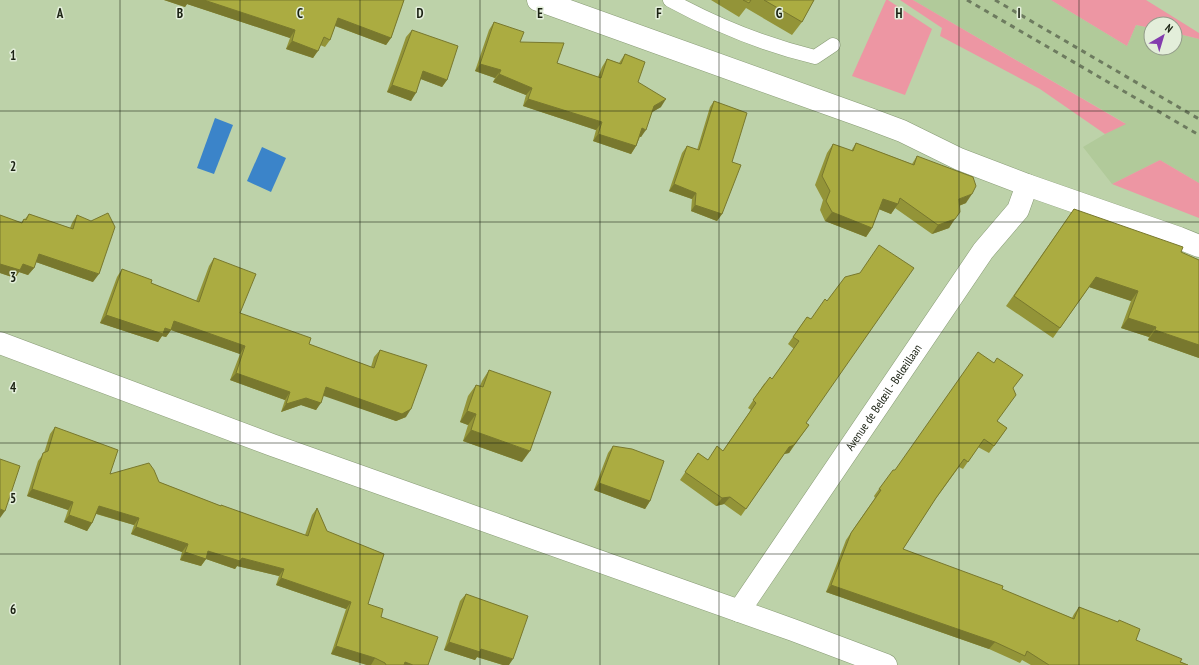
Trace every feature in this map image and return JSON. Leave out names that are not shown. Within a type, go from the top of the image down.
[{"type":"street","points":[[540,0],[870,119],[902,131],[959,159],[1027,185],[1199,246]]},
{"type":"street","name":"Avenue de Belœil - Belœillaan","points":[[740,611],[983,251],[1018,210],[1027,185]]},
{"type":"street","points":[[0,343],[272,445],[740,611],[886,665]]},
{"type":"lane","points":[[670,0],[692,12],[753,38],[790,51],[815,57],[833,45]]},
{"type":"shaded area","points":[[886,0],[932,29],[905,95],[852,76]]},
{"type":"shaded area","points":[[900,0],[913,0],[1126,124],[1105,134],[1040,89],[940,36],[942,28]]},
{"type":"shaded area","points":[[913,0],[1051,0],[1127,46],[1136,25],[1143,26],[1143,56],[1183,56],[1183,35],[1199,39],[1199,183],[1160,160],[1112,184],[1083,147],[1125,123]]},
{"type":"shaded area","points":[[1051,0],[1146,0],[1172,16],[1143,16],[1143,26],[1136,25],[1127,46]]},
{"type":"shaded area","points":[[1183,23],[1199,33],[1199,39],[1183,35]]},
{"type":"shaded area","points":[[1160,160],[1199,183],[1199,218],[1112,184]]},
{"type":"water","points":[[215,118],[233,125],[214,174],[197,168]]},
{"type":"water","points":[[262,147],[286,158],[271,192],[247,181]]},
{"type":"building","points":[[204,0],[404,0],[391,38],[338,18],[330,40],[324,37],[318,51],[292,41],[295,30]]},
{"type":"building","points":[[743,0],[751,0],[749,3]]},
{"type":"building","points":[[764,0],[814,0],[802,22]]},
{"type":"building","points":[[494,22],[524,32],[520,42],[564,43],[557,63],[601,78],[607,59],[621,64],[625,54],[645,62],[638,82],[666,99],[654,106],[646,130],[642,128],[636,146],[598,134],[602,122],[528,99],[532,88],[499,74],[501,70],[480,64]]},
{"type":"building","points":[[412,30],[458,46],[447,80],[423,71],[416,93],[392,85]]},
{"type":"building","points":[[714,101],[747,113],[732,162],[741,165],[722,214],[695,205],[696,193],[674,184],[687,146],[699,150]]},
{"type":"building","points":[[856,143],[914,165],[917,156],[973,177],[976,186],[972,194],[959,199],[960,212],[955,219],[938,225],[900,198],[898,204],[883,199],[872,228],[832,212],[826,201],[830,191],[822,176],[833,144],[853,151]]},
{"type":"building","points":[[1074,209],[1183,247],[1181,252],[1199,260],[1199,345],[1155,330],[1156,327],[1128,318],[1138,291],[1096,277],[1060,328],[1014,296]]},
{"type":"building","points":[[108,213],[115,227],[99,274],[39,254],[34,268],[23,264],[20,270],[0,264],[0,215],[22,223],[24,219],[26,220],[29,214],[73,229],[77,215],[91,221]]},
{"type":"building","points":[[879,245],[914,268],[806,423],[809,425],[794,445],[789,447],[746,509],[730,497],[722,498],[685,472],[698,453],[708,460],[717,446],[723,451],[756,403],[753,400],[770,377],[772,379],[799,341],[793,337],[807,317],[811,319],[825,299],[827,301],[845,277],[860,273]]},
{"type":"building","points":[[214,258],[256,274],[240,313],[311,338],[309,344],[374,368],[380,350],[427,365],[411,409],[402,414],[326,387],[321,403],[306,398],[286,404],[290,392],[236,373],[245,346],[174,321],[171,330],[165,328],[163,334],[106,315],[122,269],[152,280],[151,283],[199,302]]},
{"type":"building","points":[[978,352],[994,363],[997,358],[1023,375],[1013,388],[1016,395],[997,421],[1007,428],[994,446],[984,439],[968,462],[964,459],[936,498],[903,549],[1003,586],[1002,589],[1074,619],[1079,607],[1118,622],[1119,620],[1140,629],[1136,640],[1182,659],[1180,662],[1188,665],[1049,665],[1027,651],[1025,656],[995,642],[831,585],[851,533],[881,490],[879,489],[893,470],[895,470]]},
{"type":"building","points":[[489,370],[551,392],[530,451],[471,430],[476,414],[467,411],[476,385],[483,387]]},
{"type":"building","points":[[55,427],[118,450],[110,474],[149,463],[159,482],[221,506],[308,536],[317,508],[327,531],[384,554],[368,604],[383,609],[381,617],[438,637],[428,665],[413,665],[405,662],[404,665],[386,665],[375,658],[336,646],[351,602],[281,578],[284,569],[242,558],[240,561],[208,551],[206,559],[185,552],[188,544],[136,527],[139,518],[99,506],[92,523],[69,515],[73,502],[32,489],[43,453],[48,451]]},
{"type":"building","points":[[613,446],[632,449],[664,461],[650,501],[599,483]]},
{"type":"building","points":[[0,459],[20,466],[5,511],[0,509]]},
{"type":"building","points":[[466,594],[528,616],[513,659],[481,649],[480,652],[449,642]]},
{"type":"railway","points":[[967,0],[1199,135]]},
{"type":"railway","points":[[995,0],[1199,119]]}]
